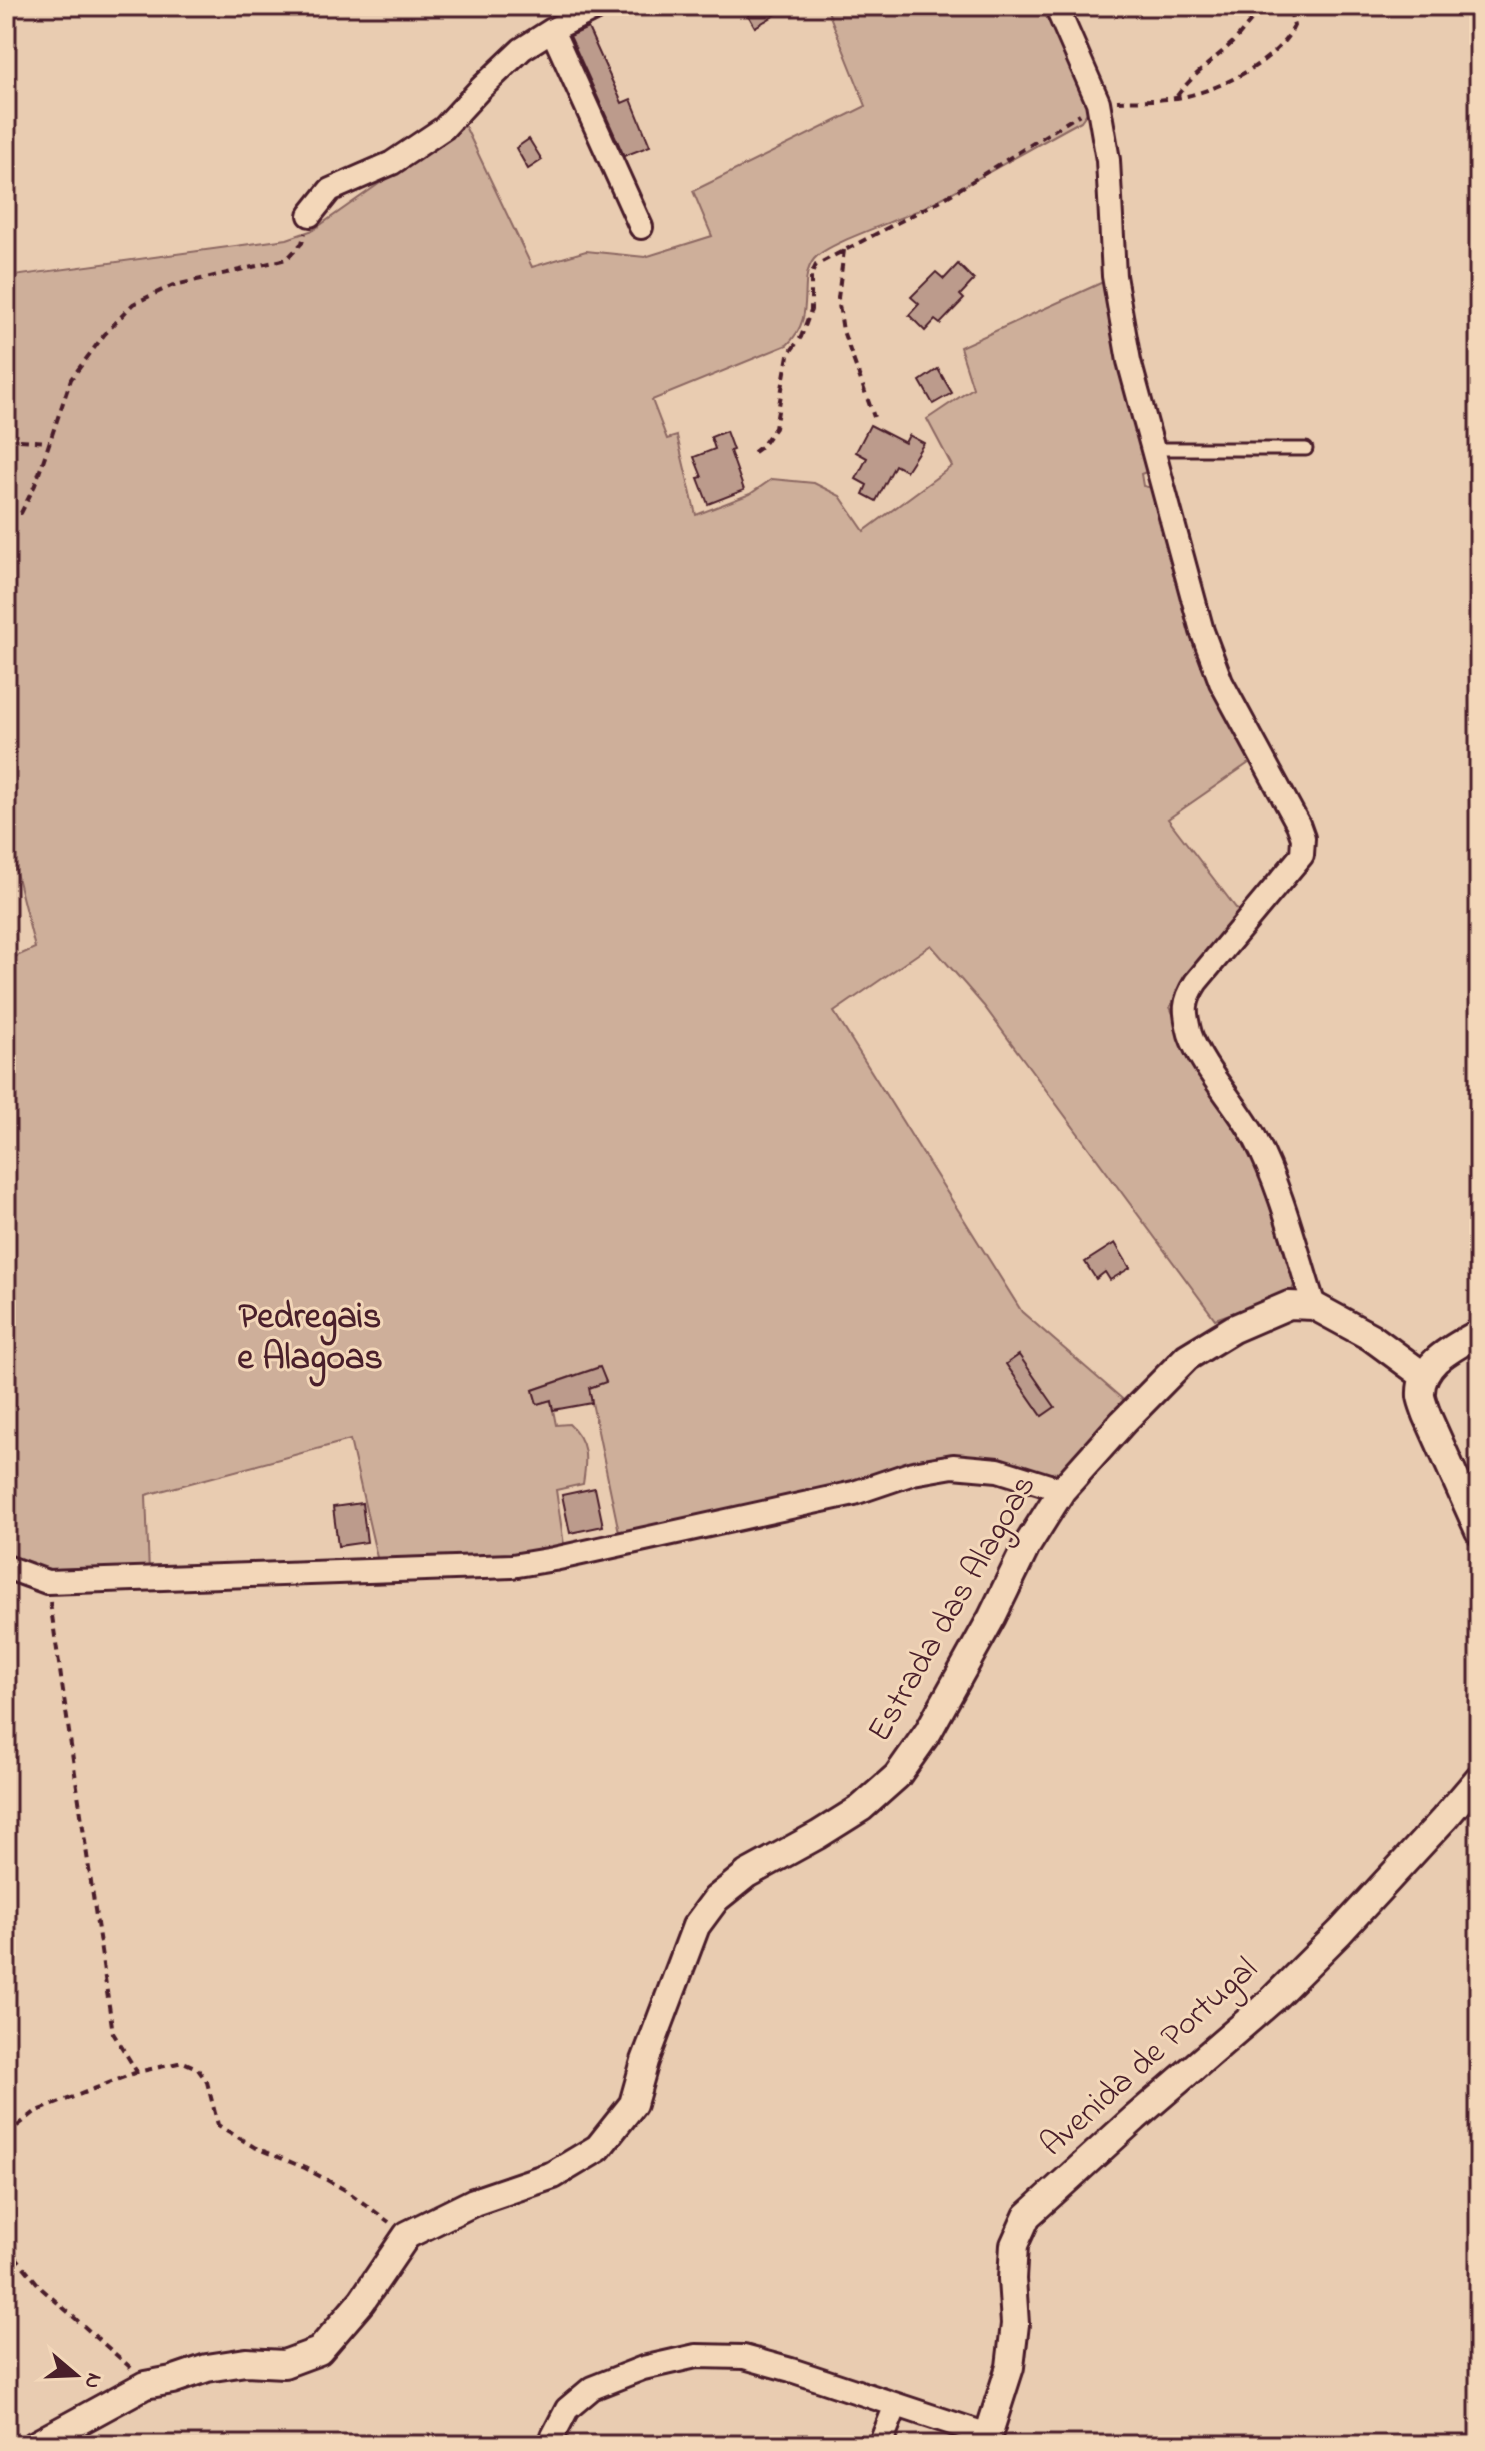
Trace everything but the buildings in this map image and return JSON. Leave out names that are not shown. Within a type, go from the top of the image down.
[{"type":"street","points":[[310,215],[330,190],[392,163],[444,128],[522,49],[600,6]]},
{"type":"street","points":[[1056,6],[1098,102],[1108,160],[1114,276],[1129,361],[1202,631],[1221,682],[1303,838],[1302,855],[1187,996],[1184,1007],[1191,1037],[1254,1136],[1274,1181],[1314,1306],[1371,1337],[1424,1376]]},
{"type":"street","points":[[552,30],[641,227]]},
{"type":"street","name":"Estrada das Alagoas","points":[[35,2445],[145,2385],[207,2368],[246,2362],[284,2364],[319,2351],[362,2301],[407,2235],[474,2202],[553,2175],[598,2148],[633,2104],[645,2061],[696,1926],[716,1899],[747,1874],[861,1808],[897,1776],[928,1732],[992,1617],[1026,1547],[1062,1490],[1187,1357],[1233,1329],[1289,1305],[1314,1306]]},
{"type":"street","points":[[1479,1333],[1435,1360],[1424,1376],[1421,1396],[1479,1531]]},
{"type":"street","points":[[6,1567],[47,1582],[512,1566],[854,1493],[913,1473],[953,1466],[998,1470],[1062,1490]]},
{"type":"street","name":"Avenida de Portugal","points":[[987,2440],[1010,2367],[1015,2324],[1012,2279],[1014,2245],[1027,2216],[1272,2000],[1340,1932],[1479,1778]]},
{"type":"street","points":[[554,2445],[553,2436],[567,2409],[592,2388],[643,2368],[696,2356],[744,2357],[791,2370],[987,2440]]},
{"type":"street","points":[[880,2445],[896,2405]]},
{"type":"lane","points":[[1153,449],[1306,449]]},
{"type":"path","points":[[1176,98],[1190,78],[1235,41],[1261,10],[1269,6]]},
{"type":"path","points":[[754,452],[775,428],[788,355],[801,337],[811,310],[811,275],[816,265],[945,198],[1098,102],[1176,98],[1233,79],[1288,40],[1294,26],[1290,11],[1283,6]]},
{"type":"path","points":[[6,513],[21,513],[35,485],[71,379],[104,335],[133,304],[171,286],[287,259],[302,243],[310,215]]},
{"type":"path","points":[[844,250],[838,298],[843,331],[874,417]]},
{"type":"path","points":[[6,439],[49,442]]},
{"type":"path","points":[[47,1582],[113,2033],[137,2072]]},
{"type":"path","points":[[6,2135],[35,2112],[137,2072],[183,2062],[197,2068],[207,2082],[218,2125],[254,2147],[305,2168],[347,2191],[407,2235]]},
{"type":"path","points":[[6,2245],[42,2289],[125,2361],[145,2385]]},
{"type":"shaded area","points":[[826,6],[1045,6],[1089,101],[1089,110],[1081,121],[940,199],[821,253],[809,268],[802,322],[787,345],[652,400],[667,439],[677,436],[696,515],[750,494],[772,479],[814,483],[840,496],[864,531],[952,466],[927,419],[973,388],[960,347],[1103,282],[1149,471],[1141,474],[1143,486],[1153,488],[1253,760],[1168,819],[1242,916],[1177,993],[1170,1007],[1198,1072],[1255,1158],[1294,1285],[1291,1293],[1215,1319],[984,1006],[931,945],[834,1012],[1022,1312],[1127,1403],[1072,1464],[1060,1472],[1042,1474],[965,1455],[620,1537],[589,1388],[606,1382],[599,1367],[533,1390],[537,1404],[551,1400],[556,1425],[569,1424],[580,1437],[585,1451],[583,1484],[556,1490],[564,1545],[505,1555],[378,1562],[350,1440],[146,1495],[149,1573],[42,1570],[6,1554],[6,961],[35,948],[6,823],[6,277],[287,239],[313,230],[464,124],[532,267],[586,251],[645,257],[712,236],[693,191],[866,106]]},
{"type":"district","name":"Pedregais e Alagoas","points":[[310,1338]]}]
